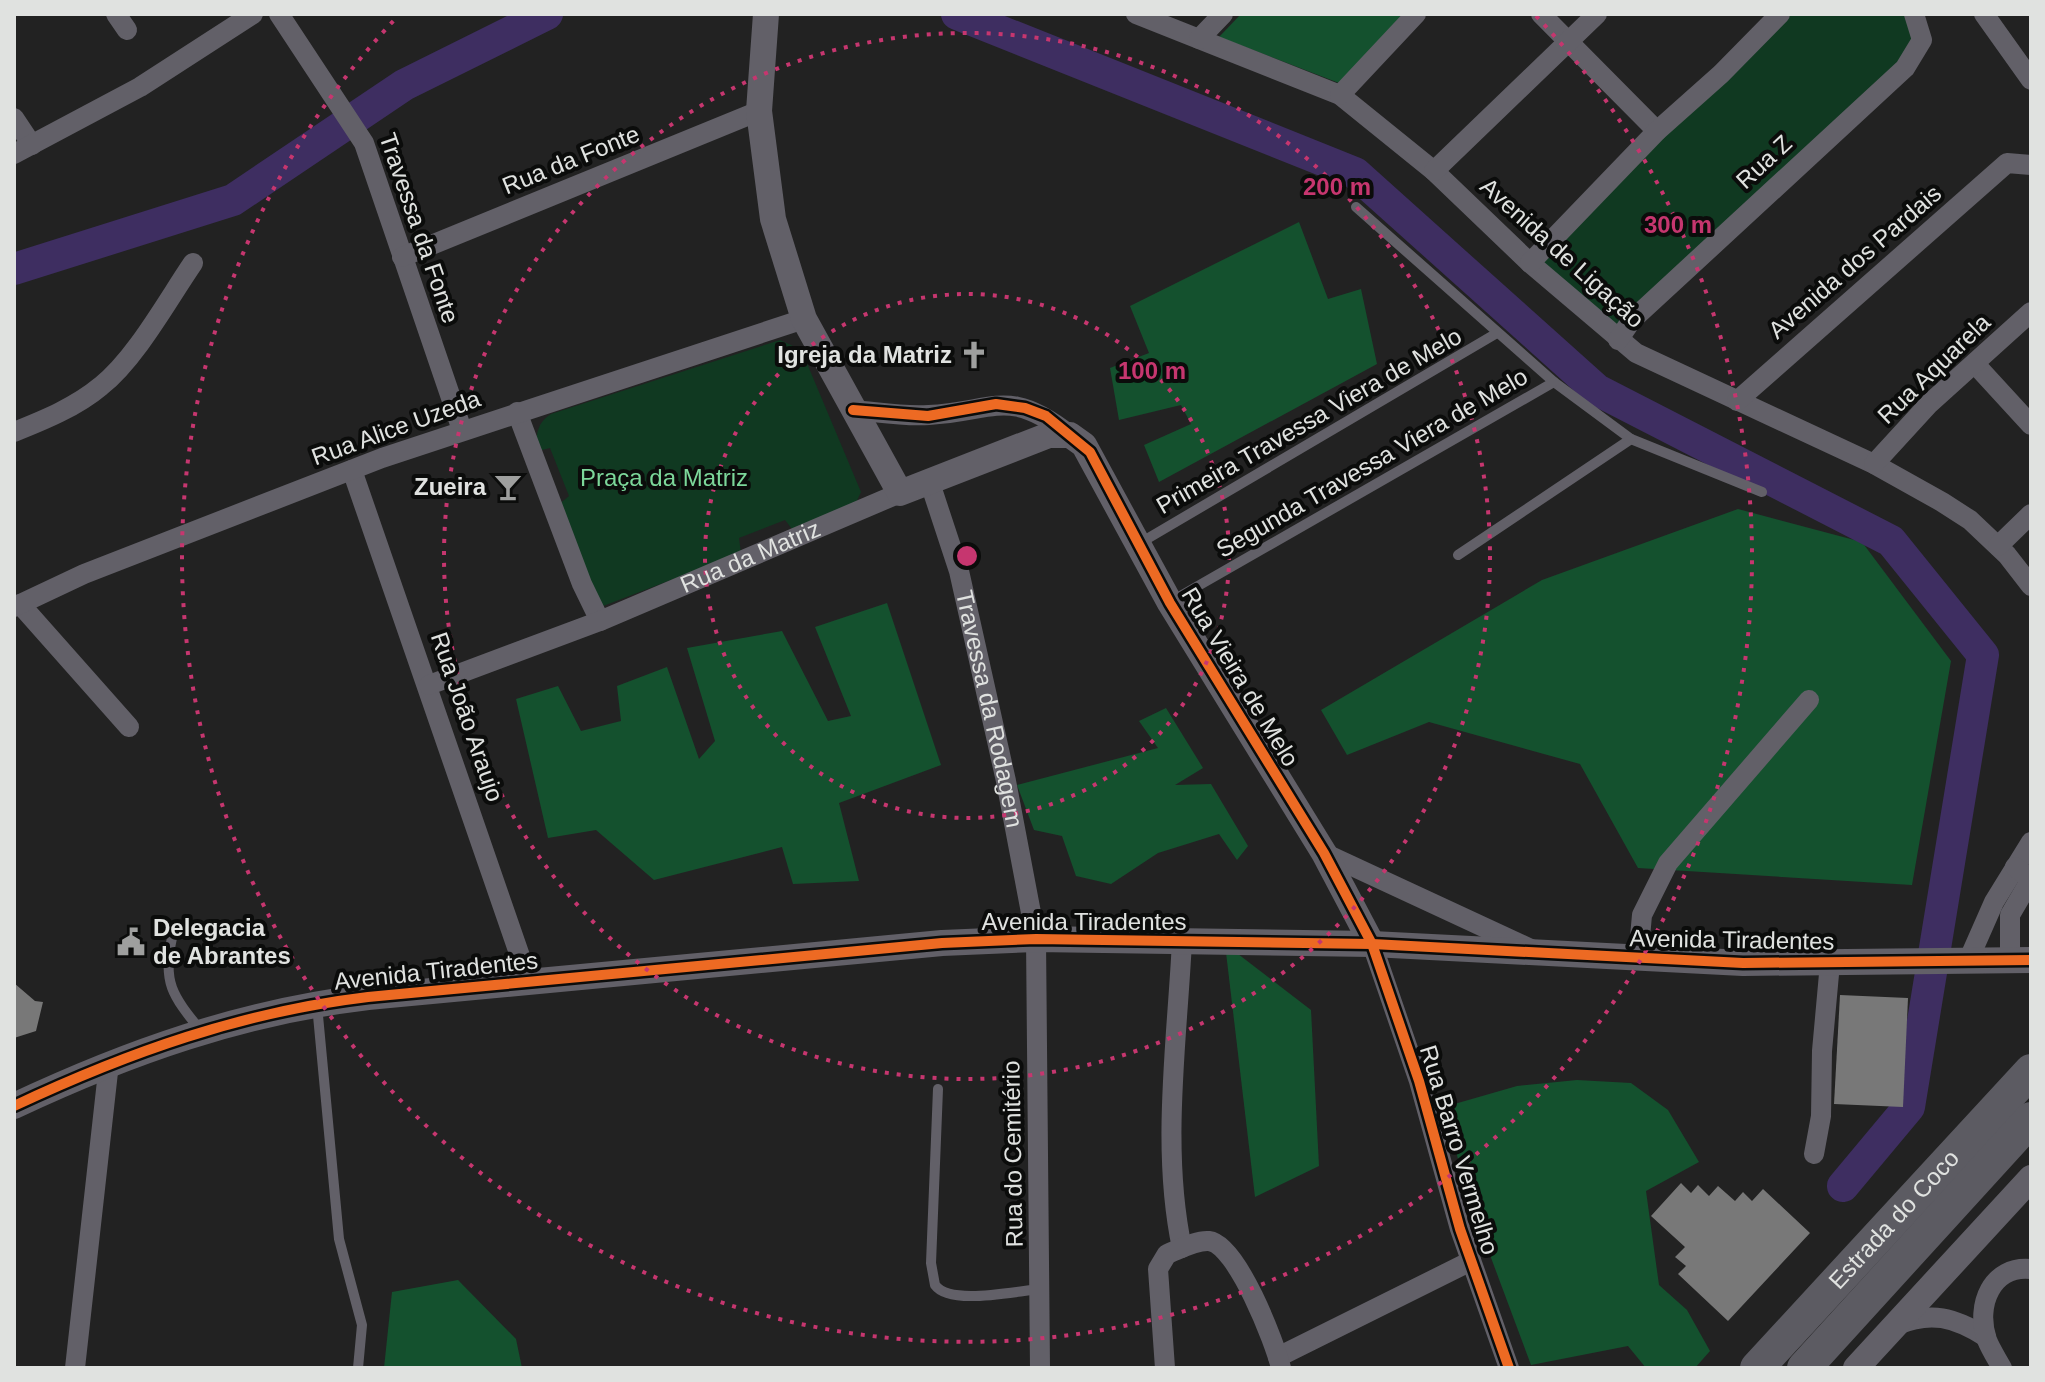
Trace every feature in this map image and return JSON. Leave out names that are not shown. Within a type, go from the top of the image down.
[{"type":"highway","name":"Estrada do Coco","points":[[1757,1368],[2031,1071]]},
{"type":"highway","name":"Estrada do Coco","points":[[1804,1368],[2031,1119]]},
{"type":"street","points":[[14,118],[23,150],[140,87],[253,14]]},
{"type":"street","name":"Travessa da Fonte","points":[[279,14],[364,143],[462,430]]},
{"type":"street","points":[[766,14],[759,111],[766,188],[804,319],[900,493]]},
{"type":"street","name":"Avenida de Ligação","points":[[1136,14],[1340,95],[1434,171],[1530,263],[1636,353],[1874,464],[1970,520],[1998,546],[2031,586]]},
{"type":"street","points":[[1199,39],[1223,14]]},
{"type":"street","points":[[1340,95],[1416,14]]},
{"type":"street","points":[[1541,14],[1657,131]]},
{"type":"street","points":[[1434,171],[1597,14]]},
{"type":"street","points":[[1530,263],[1657,131],[1721,74],[1780,14]]},
{"type":"street","name":"Rua Z","points":[[1618,340],[1631,321],[1905,68],[1922,40],[1914,14]]},
{"type":"street","points":[[1984,14],[2031,80]]},
{"type":"street","name":"Rua da Fonte","points":[[402,257],[759,111]]},
{"type":"street","name":"Avenida dos Pardais","points":[[1737,401],[2007,163],[2031,165]]},
{"type":"street","points":[[14,432],[65,410],[101,386],[122,364],[193,263]]},
{"type":"street","name":"Rua Aquarela","points":[[1874,464],[1929,404],[2031,312]]},
{"type":"street","name":"Rua Alice Uzeda","points":[[17,605],[84,574],[462,430],[804,319]]},
{"type":"street","points":[[1975,364],[2031,425]]},
{"type":"street","points":[[853,410],[928,416],[996,404],[1046,416],[1070,435]]},
{"type":"street","points":[[517,412],[582,584],[600,621]]},
{"type":"street","name":"Rua da Matriz","points":[[429,685],[600,621],[900,493],[1049,435],[1070,435]]},
{"type":"street","name":"Rua Vieira de Melo","points":[[1070,435],[1090,452],[1170,603],[1324,853],[1372,944]]},
{"type":"street","name":"Rua João Araujo","points":[[352,470],[429,685],[529,982]]},
{"type":"street","name":"Travessa da Rodagem","points":[[930,483],[959,571],[1006,781],[1036,939]]},
{"type":"street","points":[[1998,546],[2031,514]]},
{"type":"street","points":[[17,605],[129,727]]},
{"type":"street","points":[[1638,959],[1642,915],[1668,863],[1809,700]]},
{"type":"street","points":[[2021,960],[2010,915],[2031,842]]},
{"type":"street","points":[[1324,853],[1544,955]]},
{"type":"street","points":[[1961,961],[1994,902],[2023,873]]},
{"type":"street","name":"Avenida Tiradentes","points":[[14,1106],[109,1063],[201,1031],[275,1010],[317,1003],[942,943],[1036,939],[1372,944],[1638,959],[1830,963],[2021,960]]},
{"type":"street","name":"Rua do Cemitério","points":[[1036,939],[1040,1368]]},
{"type":"street","points":[[1182,941],[1173,1136],[1173,1204],[1182,1248]]},
{"type":"street","name":"Rua Barro Vermelho","points":[[1372,944],[1419,1081],[1439,1161],[1471,1261],[1509,1368]]},
{"type":"street","points":[[1814,1154],[1821,1116],[1822,1051],[1830,963]]},
{"type":"street","points":[[75,1368],[109,1063]]},
{"type":"street","points":[[1856,1368],[2031,1178]]},
{"type":"street","points":[[1165,1368],[1158,1269],[1167,1254],[1182,1248],[1208,1241],[1216,1243],[1229,1257],[1268,1325],[1280,1362],[1471,1261]]},
{"type":"street","points":[[2002,1368],[1986,1337],[1987,1294],[1995,1279],[2004,1271],[2031,1269]]},
{"type":"street","points":[[1897,1325],[1931,1315],[1952,1319],[1986,1337]]},
{"type":"lane","points":[[1356,207],[1554,382],[1631,439],[1762,492]]},
{"type":"lane","name":"Primeira Travessa Viera de Melo","points":[[1140,543],[1497,333]]},
{"type":"lane","name":"Segunda Travessa Viera de Melo","points":[[1170,603],[1554,382]]},
{"type":"lane","points":[[1458,555],[1631,439]]},
{"type":"lane","points":[[172,938],[166,972],[169,986],[201,1031]]},
{"type":"lane","points":[[317,1003],[339,1239],[362,1325],[358,1368]]},
{"type":"lane","points":[[938,1089],[931,1263],[935,1285],[947,1296],[962,1298],[1041,1289]]},
{"type":"green space","points":[[1241,14],[1403,14],[1339,83],[1219,37]]},
{"type":"green space","points":[[1783,14],[1912,14],[1923,48],[1617,341],[1530,264]]},
{"type":"green space","points":[[1299,222],[1328,299],[1361,289],[1377,364],[1159,482],[1144,445],[1191,424],[1181,405],[1119,420],[1110,368],[1149,353],[1130,306]]},
{"type":"green space","name":"Praça da Matriz","points":[[780,340],[793,346],[806,361],[861,492],[853,509],[795,533],[785,520],[739,538],[741,553],[598,608],[557,506],[569,496],[550,448],[538,451],[540,425],[551,414]]},
{"type":"green space","points":[[1738,509],[1862,542],[1951,661],[1912,885],[1638,868],[1580,764],[1429,722],[1347,755],[1321,710],[1542,580]]},
{"type":"green space","points":[[887,603],[941,765],[839,803],[859,881],[793,884],[782,847],[654,880],[596,830],[548,838],[516,699],[558,686],[581,731],[621,721],[617,686],[667,667],[699,759],[715,741],[687,648],[782,631],[828,721],[851,716],[815,627]]},
{"type":"green space","points":[[1166,708],[1203,768],[1175,785],[1211,784],[1248,846],[1237,860],[1219,834],[1158,853],[1111,884],[1076,876],[1062,836],[1034,830],[1017,785],[1158,748],[1139,721]]},
{"type":"green space","points":[[1225,944],[1311,1010],[1319,1166],[1255,1197]]},
{"type":"green space","points":[[1577,1080],[1631,1083],[1668,1110],[1699,1162],[1646,1191],[1659,1285],[1687,1310],[1710,1351],[1695,1368],[1646,1368],[1628,1346],[1531,1365],[1468,1196],[1444,1107],[1517,1086]]},
{"type":"green space","points":[[458,1280],[516,1339],[522,1368],[384,1368],[392,1292]]},
{"type":"building","points":[[14,983],[35,1001],[43,1002],[36,1031],[14,1038]]},
{"type":"building","points":[[1840,995],[1908,998],[1903,1107],[1834,1104]]},
{"type":"building","points":[[1681,1183],[1691,1193],[1698,1185],[1709,1196],[1718,1186],[1735,1201],[1743,1192],[1752,1201],[1763,1189],[1810,1233],[1728,1321],[1678,1274],[1686,1266],[1675,1257],[1685,1247],[1651,1216]]},
{"type":"waterway","points":[[14,269],[233,200],[404,85],[547,14]]},
{"type":"waterway","points":[[957,14],[1355,173],[1597,390],[1891,541],[1983,655],[1909,1107],[1843,1186]]},
{"type":"cycle path","points":[[853,410],[928,416],[996,404],[1025,408],[1046,416],[1090,452],[1170,603],[1324,853],[1372,944],[1419,1081],[1460,1229],[1509,1368]]},
{"type":"cycle path","points":[[14,1106],[100,1068],[187,1037],[321,1004],[942,943],[1036,939],[1372,944],[1743,963],[2031,960]]},
{"type":"place","name":"Igreja da Matriz","points":[[974,355]]},
{"type":"place","name":"Zueira","points":[[508,487]]},
{"type":"place","name":"Delegacia de Abrantes","points":[[131,942]]}]
